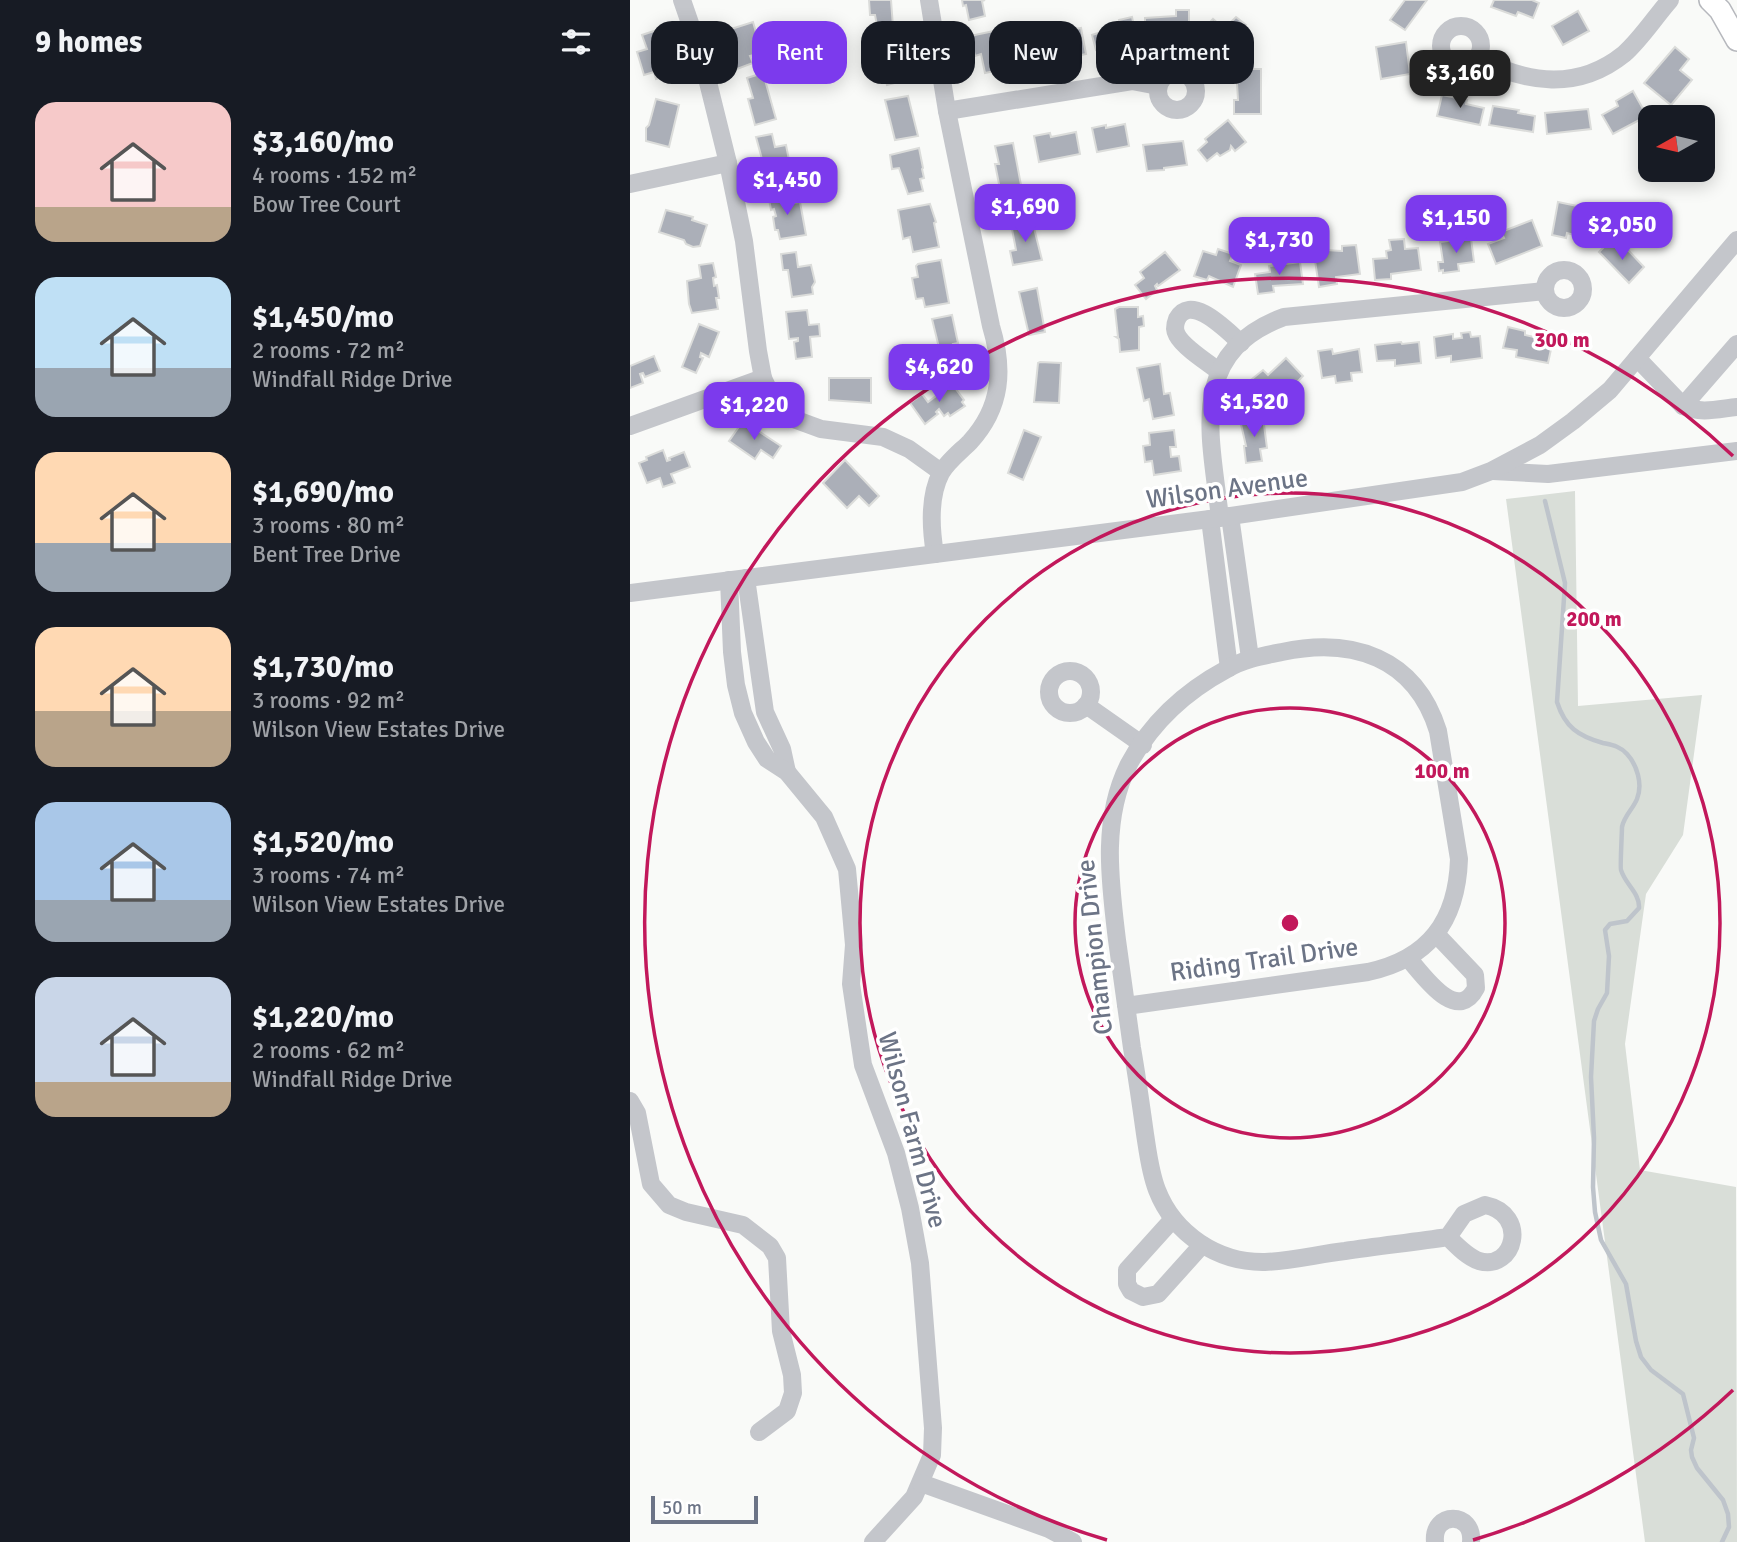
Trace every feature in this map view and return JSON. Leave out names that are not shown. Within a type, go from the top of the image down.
[{"type":"main road","points":[[1722,8],[1737,40]]},
{"type":"street","points":[[682,0],[702,58],[728,163],[744,241],[763,378],[772,397],[791,418],[821,429],[883,437],[909,449],[941,472]]},
{"type":"street","points":[[929,0],[947,111],[997,346],[1000,373],[998,393],[985,422],[941,472],[934,498],[932,534],[935,554]]},
{"type":"street","points":[[1477,57],[1502,71],[1530,78],[1573,79],[1591,74],[1627,52],[1670,0]]},
{"type":"street","points":[[947,111],[1132,81],[1158,86]]},
{"type":"street","points":[[630,184],[728,163]]},
{"type":"street","name":"Wilson Avenue","points":[[630,593],[1220,518],[1462,482],[1491,471],[1540,445],[1610,390],[1737,240]]},
{"type":"street","points":[[1229,668],[1220,518],[1210,417],[1211,394],[1219,371],[1229,355],[1263,325],[1284,317],[1545,291]]},
{"type":"street","points":[[1219,371],[1179,339],[1175,327],[1179,315],[1188,310],[1206,314],[1241,343]]},
{"type":"street","points":[[1683,405],[1737,344]]},
{"type":"street","points":[[1637,358],[1683,405],[1693,410],[1737,407]]},
{"type":"street","points":[[630,426],[763,378]]},
{"type":"street","points":[[1491,471],[1548,474],[1737,451]]},
{"type":"street","points":[[1220,518],[1250,658]]},
{"type":"street","name":"Wilson Farm Drive","points":[[738,579],[732,652],[743,713],[755,742],[767,759],[787,772],[824,817],[847,869],[854,945],[851,984],[863,1065],[896,1153],[920,1263],[933,1428],[932,1455],[914,1497],[873,1542]]},
{"type":"street","name":"Wilson Farm Drive","points":[[738,579],[765,712],[782,749],[787,772]]},
{"type":"street","name":"Riding Trail Drive","points":[[1126,1006],[1390,968],[1430,943],[1448,916],[1458,879],[1459,859],[1438,731],[1432,712],[1420,693],[1386,662],[1364,652],[1343,647],[1297,648],[1250,658]]},
{"type":"street","name":"Champion Drive","points":[[1250,658],[1184,696],[1167,712],[1129,764],[1116,805],[1110,840],[1110,877],[1151,1173],[1173,1219],[1202,1245],[1215,1252],[1265,1262],[1448,1237]]},
{"type":"street","points":[[1086,705],[1143,745]]},
{"type":"street","points":[[1408,958],[1447,999],[1460,1002],[1468,999],[1476,988],[1475,975],[1436,934]]},
{"type":"street","points":[[630,1101],[637,1113],[651,1184],[669,1205],[686,1212],[743,1225],[770,1246],[776,1258],[781,1331],[792,1375],[793,1393],[787,1410],[759,1432]]},
{"type":"street","points":[[1173,1219],[1127,1270],[1127,1284],[1131,1291],[1143,1297],[1158,1294],[1202,1245]]},
{"type":"street","points":[[921,1483],[1049,1529],[1073,1542]]},
{"type":"street","points":[[1435,1542],[1437,1527],[1441,1522],[1453,1518],[1464,1522],[1468,1527],[1471,1542]]},
{"type":"shaded area","points":[[1575,491],[1578,706],[1702,695],[1683,835],[1646,894],[1625,1044],[1640,1170],[1736,1187],[1737,1542],[1645,1542],[1506,499]]},
{"type":"building","points":[[869,0],[891,0],[893,21],[876,21],[875,15],[870,15]]},
{"type":"building","points":[[962,0],[985,0],[982,1],[985,16],[969,20],[966,5],[963,6]]},
{"type":"building","points":[[1405,0],[1427,0],[1405,30],[1390,20]]},
{"type":"building","points":[[1494,0],[1532,0],[1539,3],[1533,18],[1518,12],[1516,16],[1491,7]]},
{"type":"building","points":[[1176,10],[1189,10],[1189,21],[1145,21],[1145,18],[1176,16]]},
{"type":"building","points":[[1578,11],[1589,31],[1563,45],[1552,26]]},
{"type":"building","points":[[1132,17],[1133,21],[1119,21]]},
{"type":"building","points":[[752,22],[752,63],[738,69],[738,27]]},
{"type":"building","points":[[651,32],[651,73],[644,75],[637,52],[647,49],[642,35]]},
{"type":"building","points":[[989,32],[989,72],[985,73],[981,54],[975,56],[975,35]]},
{"type":"building","points":[[1082,33],[1086,54],[1082,55]]},
{"type":"building","points":[[1096,34],[1096,50],[1092,35]]},
{"type":"building","points":[[1406,42],[1410,74],[1381,79],[1376,47]]},
{"type":"building","points":[[1675,47],[1689,59],[1680,70],[1692,80],[1671,105],[1644,83]]},
{"type":"building","points":[[1254,69],[1261,69],[1261,114],[1234,114],[1234,100],[1238,100],[1237,84],[1254,84]]},
{"type":"building","points":[[752,76],[752,84],[766,84],[776,119],[755,125],[748,99],[753,98],[747,78]]},
{"type":"building","points":[[1633,91],[1641,105],[1638,105],[1638,121],[1613,134],[1602,115],[1618,106],[1616,101]]},
{"type":"building","points":[[1442,95],[1467,100],[1466,104],[1484,108],[1480,125],[1437,116]]},
{"type":"building","points":[[908,96],[918,136],[895,140],[885,100]]},
{"type":"building","points":[[656,99],[679,105],[669,147],[646,141],[646,128]]},
{"type":"building","points":[[1493,106],[1519,110],[1518,113],[1535,116],[1533,132],[1489,125]]},
{"type":"building","points":[[1588,109],[1591,129],[1547,134],[1545,113]]},
{"type":"building","points":[[1228,120],[1246,142],[1235,151],[1231,146],[1230,150],[1220,156],[1217,153],[1207,161],[1198,150],[1207,142],[1205,139]]},
{"type":"building","points":[[1125,124],[1129,146],[1097,152],[1092,128]]},
{"type":"building","points":[[1076,132],[1080,154],[1039,162],[1034,136],[1050,133],[1051,137]]},
{"type":"building","points":[[772,134],[775,147],[786,145],[791,170],[780,172],[781,179],[770,181],[756,137]]},
{"type":"building","points":[[1183,141],[1187,165],[1147,171],[1143,145]]},
{"type":"building","points":[[1013,143],[1021,185],[1000,189],[995,146]]},
{"type":"building","points":[[919,148],[924,178],[920,179],[923,191],[908,194],[899,168],[892,169],[890,155]]},
{"type":"building","points":[[784,191],[786,204],[800,202],[806,235],[780,239],[778,230],[775,230],[773,217],[776,216],[774,209],[771,210],[768,194]]},
{"type":"building","points":[[1558,202],[1587,208],[1585,215],[1597,218],[1592,240],[1567,233],[1566,238],[1552,235]]},
{"type":"building","points":[[930,204],[936,222],[934,223],[939,247],[913,252],[910,237],[903,239],[898,210]]},
{"type":"building","points":[[666,210],[693,217],[692,220],[707,225],[700,246],[693,247],[684,240],[659,232]]},
{"type":"building","points":[[1032,220],[1042,260],[1013,265],[1010,251],[1016,250],[1011,224]]},
{"type":"building","points":[[1532,220],[1542,246],[1496,264],[1488,244],[1504,238],[1501,232]]},
{"type":"building","points":[[1471,238],[1474,262],[1458,264],[1459,271],[1439,271],[1438,262],[1443,262],[1440,242]]},
{"type":"building","points":[[1404,239],[1405,249],[1418,248],[1421,270],[1391,274],[1391,279],[1375,280],[1373,259],[1387,258],[1386,251],[1391,250],[1389,240]]},
{"type":"building","points":[[1610,241],[1621,253],[1626,248],[1644,267],[1629,283],[1599,252]]},
{"type":"building","points":[[1356,245],[1360,274],[1336,277],[1337,284],[1319,287],[1314,254],[1325,250],[1342,251],[1342,246]]},
{"type":"building","points":[[1218,249],[1233,254],[1230,261],[1241,265],[1233,287],[1209,276],[1207,280],[1194,276],[1203,251],[1216,255]]},
{"type":"building","points":[[796,252],[798,267],[811,265],[815,282],[812,287],[813,294],[792,297],[788,270],[783,270],[781,254]]},
{"type":"building","points":[[1165,252],[1180,270],[1158,286],[1157,284],[1157,290],[1146,299],[1135,285],[1144,278],[1140,272]]},
{"type":"building","points":[[941,260],[949,303],[925,307],[923,298],[916,299],[912,278],[918,277],[916,266]]},
{"type":"building","points":[[1300,262],[1303,284],[1273,286],[1274,292],[1258,294],[1255,274],[1270,272],[1269,266]]},
{"type":"building","points":[[713,263],[716,277],[713,278],[714,286],[717,285],[719,298],[716,298],[718,309],[692,313],[687,281],[701,278],[699,265]]},
{"type":"building","points":[[1037,288],[1045,332],[1029,335],[1019,292]]},
{"type":"building","points":[[1138,307],[1138,317],[1143,316],[1144,326],[1139,327],[1139,350],[1120,352],[1119,339],[1116,337],[1115,309]]},
{"type":"building","points":[[807,310],[809,325],[819,324],[820,336],[810,337],[812,357],[796,359],[794,342],[798,341],[798,338],[789,339],[786,312]]},
{"type":"building","points":[[952,315],[958,343],[953,344],[956,357],[942,360],[932,319]]},
{"type":"building","points":[[699,324],[719,332],[709,357],[701,353],[700,357],[703,358],[696,373],[682,367]]},
{"type":"building","points":[[1508,327],[1525,331],[1525,335],[1534,337],[1535,332],[1544,334],[1544,338],[1553,340],[1548,363],[1516,357],[1517,350],[1503,348]]},
{"type":"building","points":[[1470,332],[1471,337],[1480,336],[1482,358],[1451,362],[1451,356],[1436,358],[1434,337],[1453,334],[1453,339],[1462,338],[1461,333]]},
{"type":"building","points":[[1419,342],[1421,363],[1395,366],[1395,360],[1377,361],[1375,345]]},
{"type":"building","points":[[1332,349],[1333,354],[1359,349],[1362,372],[1351,373],[1352,381],[1336,383],[1335,376],[1322,378],[1318,351]]},
{"type":"building","points":[[654,356],[660,371],[645,377],[643,373],[640,374],[643,383],[630,388],[630,366]]},
{"type":"building","points":[[1286,358],[1303,376],[1274,403],[1252,379],[1263,370],[1268,375]]},
{"type":"building","points":[[1040,362],[1061,363],[1059,403],[1034,402]]},
{"type":"building","points":[[1160,364],[1164,394],[1170,393],[1174,415],[1153,419],[1149,399],[1144,401],[1137,368]]},
{"type":"building","points":[[829,378],[871,378],[871,403],[829,400]]},
{"type":"building","points":[[952,384],[964,400],[962,402],[965,406],[950,416],[948,413],[944,416],[939,409],[936,412],[938,414],[925,424],[910,403],[922,394],[928,402]]},
{"type":"building","points":[[1263,417],[1267,448],[1260,449],[1262,461],[1246,463],[1246,446],[1240,420]]},
{"type":"building","points":[[743,421],[781,446],[773,458],[761,450],[755,459],[729,441]]},
{"type":"building","points":[[1024,430],[1041,437],[1023,480],[1008,473]]},
{"type":"building","points":[[1174,430],[1176,447],[1170,447],[1171,457],[1179,456],[1181,471],[1154,475],[1152,461],[1145,462],[1143,446],[1150,445],[1149,433]]},
{"type":"building","points":[[663,450],[667,461],[684,452],[690,467],[671,474],[675,483],[663,487],[660,478],[647,483],[639,463]]},
{"type":"building","points":[[845,460],[879,496],[869,506],[859,496],[847,508],[823,483]]},
{"type":"waterway","points":[[1545,501],[1565,583],[1557,702],[1564,718],[1574,729],[1586,737],[1624,751],[1631,758],[1639,781],[1637,799],[1622,827],[1621,863],[1621,870],[1637,898],[1639,908],[1627,921],[1610,924],[1605,930],[1609,956],[1607,993],[1594,1021],[1591,1077],[1595,1212],[1601,1240],[1626,1284],[1641,1357],[1651,1370],[1683,1394],[1694,1438],[1692,1457],[1697,1468],[1723,1500],[1728,1514],[1729,1527],[1722,1542]]}]
